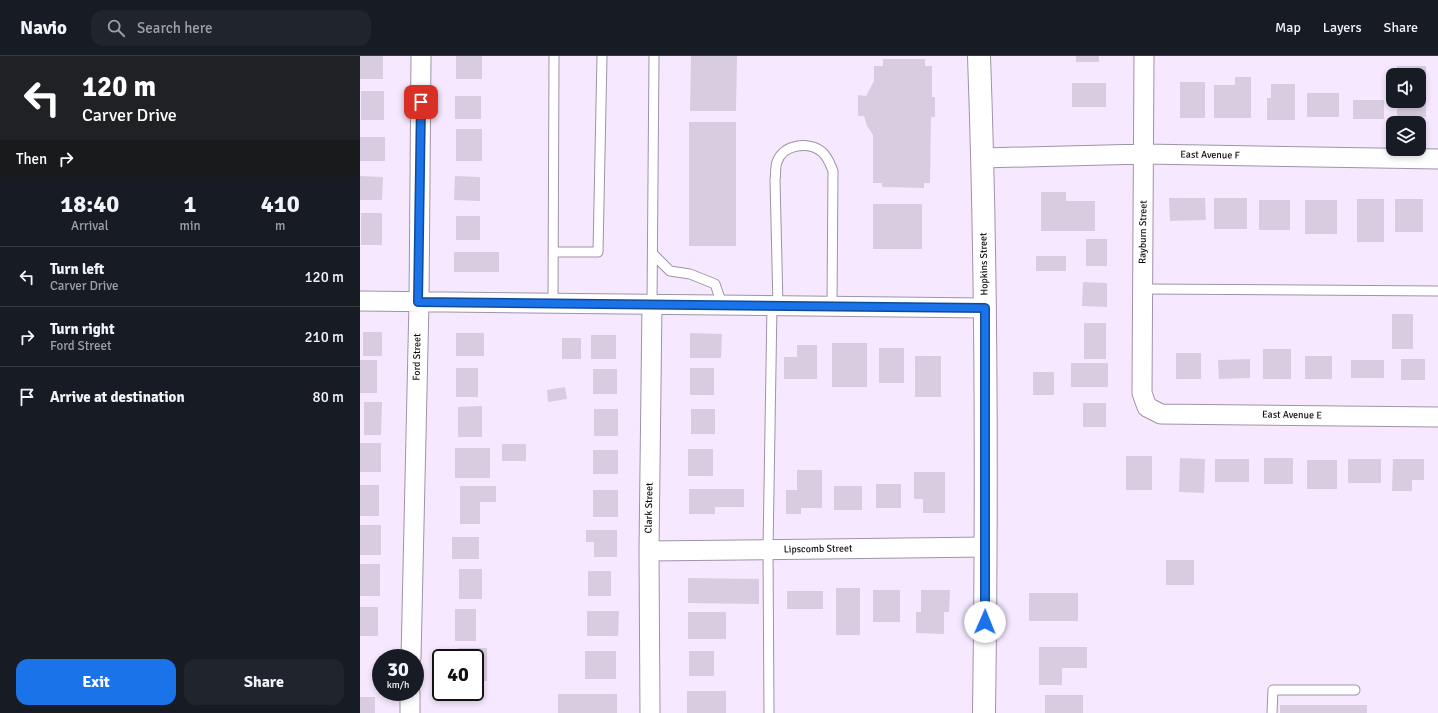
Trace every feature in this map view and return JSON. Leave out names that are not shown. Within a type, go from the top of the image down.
[{"type":"street","name":"Ford Street","points":[[411,649],[421,56]]},
{"type":"street","name":"Hopkins Street","points":[[979,56],[985,308],[986,547],[984,713]]},
{"type":"street","name":"Rayburn Street","points":[[1144,56],[1142,393],[1147,408]]},
{"type":"street","name":"East Avenue F","points":[[982,158],[1144,154],[1438,159]]},
{"type":"street","points":[[360,302],[652,303],[985,308]]},
{"type":"street","name":"Clark Street","points":[[650,713],[649,551],[652,303]]},
{"type":"street","name":"East Avenue E","points":[[1147,408],[1161,414],[1438,417]]},
{"type":"street","name":"Lipscomb Street","points":[[649,551],[986,547]]},
{"type":"street","points":[[410,701],[410,713]]},
{"type":"lane","points":[[553,303],[554,56]]},
{"type":"lane","points":[[553,252],[598,252],[602,56]]},
{"type":"lane","points":[[652,303],[654,56]]},
{"type":"lane","points":[[769,713],[768,550],[775,305],[775,180],[777,161],[784,151],[795,146],[811,146],[822,152],[829,160],[833,171],[832,306]]},
{"type":"lane","points":[[653,254],[670,271],[690,274],[715,284],[722,304]]},
{"type":"lane","points":[[1142,289],[1438,290]]},
{"type":"lane","points":[[1272,713],[1272,690],[1356,690]]},
{"type":"building","points":[[360,56],[383,56],[383,79],[360,79]]},
{"type":"building","points":[[456,56],[482,56],[482,79],[456,79]]},
{"type":"building","points":[[691,56],[737,56],[736,111],[690,111]]},
{"type":"building","points":[[1076,56],[1099,56],[1099,62],[1076,62]]},
{"type":"building","points":[[883,59],[925,59],[925,66],[932,66],[932,97],[935,97],[935,117],[931,117],[930,183],[924,183],[924,188],[882,187],[882,183],[873,183],[873,135],[867,126],[864,116],[858,116],[858,95],[866,96],[874,81],[874,66],[883,66]]},
{"type":"building","points":[[1397,66],[1426,66],[1426,68],[1397,68]]},
{"type":"building","points":[[1235,77],[1251,77],[1251,118],[1214,118],[1214,85],[1235,85]]},
{"type":"building","points":[[1180,82],[1205,82],[1205,118],[1180,118]]},
{"type":"building","points":[[1072,83],[1106,83],[1106,107],[1072,107]]},
{"type":"building","points":[[1271,84],[1295,84],[1295,120],[1267,120],[1267,98],[1271,98]]},
{"type":"building","points":[[361,91],[384,91],[384,120],[361,120]]},
{"type":"building","points":[[1307,93],[1339,93],[1339,117],[1307,117]]},
{"type":"building","points":[[455,96],[481,96],[481,119],[455,119]]},
{"type":"building","points":[[1353,100],[1384,100],[1384,119],[1353,119]]},
{"type":"building","points":[[1397,108],[1426,108],[1426,116],[1397,116]]},
{"type":"building","points":[[689,122],[736,122],[736,246],[689,246]]},
{"type":"building","points":[[456,129],[482,129],[482,161],[456,161]]},
{"type":"building","points":[[360,137],[385,137],[385,161],[360,161]]},
{"type":"building","points":[[360,176],[383,177],[382,200],[360,200]]},
{"type":"building","points":[[455,176],[480,177],[480,201],[454,200]]},
{"type":"building","points":[[1041,192],[1066,192],[1066,201],[1095,201],[1095,231],[1041,231]]},
{"type":"building","points":[[1169,198],[1205,198],[1206,220],[1170,221]]},
{"type":"building","points":[[1214,198],[1247,198],[1247,229],[1214,229]]},
{"type":"building","points":[[1357,199],[1384,199],[1384,242],[1357,242]]},
{"type":"building","points":[[1395,199],[1423,199],[1423,232],[1395,232]]},
{"type":"building","points":[[1259,200],[1290,200],[1290,230],[1259,230]]},
{"type":"building","points":[[1305,200],[1337,200],[1337,234],[1305,234]]},
{"type":"building","points":[[873,204],[922,204],[922,249],[873,249]]},
{"type":"building","points":[[361,213],[382,213],[382,245],[361,245]]},
{"type":"building","points":[[456,216],[480,216],[480,240],[456,240]]},
{"type":"building","points":[[1086,239],[1107,239],[1107,266],[1086,266]]},
{"type":"building","points":[[454,252],[499,252],[499,272],[454,272]]},
{"type":"building","points":[[1036,256],[1066,256],[1066,271],[1036,271]]},
{"type":"building","points":[[1083,282],[1107,283],[1107,307],[1082,306]]},
{"type":"building","points":[[1392,314],[1413,314],[1413,349],[1392,349]]},
{"type":"building","points":[[1084,323],[1106,323],[1106,359],[1084,359]]},
{"type":"building","points":[[363,332],[382,332],[382,356],[363,356]]},
{"type":"building","points":[[456,333],[484,333],[484,356],[456,356]]},
{"type":"building","points":[[690,333],[722,334],[721,358],[690,358]]},
{"type":"building","points":[[591,335],[616,335],[616,359],[591,359]]},
{"type":"building","points":[[562,338],[581,338],[581,359],[562,359]]},
{"type":"building","points":[[832,343],[867,343],[867,387],[832,387]]},
{"type":"building","points":[[797,345],[817,345],[817,379],[784,379],[784,357],[797,357]]},
{"type":"building","points":[[879,348],[904,348],[904,383],[879,383]]},
{"type":"building","points":[[1263,349],[1291,349],[1291,379],[1263,379]]},
{"type":"building","points":[[1176,353],[1201,353],[1201,379],[1176,379]]},
{"type":"building","points":[[915,356],[941,356],[941,397],[915,397]]},
{"type":"building","points":[[1305,356],[1332,356],[1332,379],[1305,379]]},
{"type":"building","points":[[1250,359],[1250,378],[1219,379],[1218,360]]},
{"type":"building","points":[[1401,359],[1425,359],[1425,380],[1401,380]]},
{"type":"building","points":[[360,360],[377,360],[377,393],[360,393]]},
{"type":"building","points":[[1351,360],[1384,360],[1384,378],[1351,378]]},
{"type":"building","points":[[1071,363],[1108,363],[1108,387],[1071,387]]},
{"type":"building","points":[[456,368],[478,368],[478,397],[456,397]]},
{"type":"building","points":[[690,368],[714,368],[714,395],[690,395]]},
{"type":"building","points":[[593,369],[617,369],[617,394],[593,394]]},
{"type":"building","points":[[1033,372],[1054,372],[1054,395],[1033,395]]},
{"type":"building","points":[[565,387],[567,399],[548,402],[547,390]]},
{"type":"building","points":[[364,402],[382,402],[381,435],[364,435]]},
{"type":"building","points":[[1083,403],[1106,403],[1106,427],[1083,427]]},
{"type":"building","points":[[482,406],[482,437],[458,437],[458,407]]},
{"type":"building","points":[[594,409],[618,409],[618,436],[594,436]]},
{"type":"building","points":[[691,409],[715,409],[715,434],[691,434]]},
{"type":"building","points":[[360,443],[381,443],[381,472],[360,472]]},
{"type":"building","points":[[502,444],[526,444],[526,461],[502,461]]},
{"type":"building","points":[[455,448],[490,448],[490,478],[455,478]]},
{"type":"building","points":[[688,449],[713,449],[713,476],[688,476]]},
{"type":"building","points":[[593,450],[618,450],[618,474],[593,474]]},
{"type":"building","points":[[1126,456],[1152,456],[1152,490],[1126,490]]},
{"type":"building","points":[[1180,458],[1205,459],[1204,493],[1179,492]]},
{"type":"building","points":[[1264,458],[1293,458],[1293,484],[1264,484]]},
{"type":"building","points":[[1215,459],[1249,459],[1249,482],[1215,482]]},
{"type":"building","points":[[1348,459],[1381,459],[1381,483],[1348,483]]},
{"type":"building","points":[[1393,459],[1424,459],[1424,480],[1412,480],[1412,491],[1392,491]]},
{"type":"building","points":[[1307,460],[1337,460],[1337,489],[1307,489]]},
{"type":"building","points":[[797,470],[822,470],[822,508],[801,508],[801,514],[786,514],[786,490],[797,490]]},
{"type":"building","points":[[914,472],[945,472],[945,513],[923,513],[923,499],[914,499]]},
{"type":"building","points":[[876,484],[901,484],[901,508],[876,508]]},
{"type":"building","points":[[360,485],[379,485],[379,516],[360,516]]},
{"type":"building","points":[[460,486],[496,486],[496,502],[480,502],[480,524],[460,524]]},
{"type":"building","points":[[834,486],[862,486],[862,510],[834,510]]},
{"type":"building","points":[[689,489],[744,489],[744,507],[715,507],[715,514],[689,514]]},
{"type":"building","points":[[593,490],[618,490],[618,517],[593,517]]},
{"type":"building","points":[[360,525],[381,525],[381,555],[360,555]]},
{"type":"building","points":[[586,530],[617,530],[617,557],[594,557],[594,542],[586,542]]},
{"type":"building","points":[[452,537],[479,537],[479,559],[452,559]]},
{"type":"building","points":[[1166,560],[1194,560],[1194,585],[1166,585]]},
{"type":"building","points":[[360,564],[380,564],[380,596],[360,596]]},
{"type":"building","points":[[459,569],[482,569],[482,599],[459,599]]},
{"type":"building","points":[[588,571],[611,571],[611,596],[588,596]]},
{"type":"building","points":[[688,578],[759,579],[759,604],[688,603]]},
{"type":"building","points":[[836,588],[860,588],[860,635],[836,635]]},
{"type":"building","points":[[873,590],[900,590],[900,622],[873,622]]},
{"type":"building","points":[[921,590],[950,590],[949,612],[944,612],[944,634],[916,633],[916,612],[921,612]]},
{"type":"building","points":[[787,591],[823,591],[823,609],[787,609]]},
{"type":"building","points":[[1029,593],[1078,593],[1078,621],[1029,621]]},
{"type":"building","points":[[360,607],[378,607],[378,636],[360,636]]},
{"type":"building","points":[[455,609],[476,609],[476,641],[455,641]]},
{"type":"building","points":[[587,611],[619,611],[618,636],[587,636]]},
{"type":"building","points":[[688,612],[726,612],[726,639],[688,639]]},
{"type":"building","points":[[1039,647],[1087,647],[1087,668],[1062,668],[1062,685],[1039,685]]},
{"type":"building","points":[[487,648],[487,681],[484,681],[484,649],[458,649]]},
{"type":"building","points":[[585,651],[616,651],[616,679],[585,679]]},
{"type":"building","points":[[689,651],[714,651],[714,676],[689,676]]},
{"type":"building","points":[[687,691],[726,691],[726,713],[687,713]]},
{"type":"building","points":[[558,694],[617,694],[617,713],[558,713]]},
{"type":"building","points":[[1045,695],[1083,695],[1083,713],[1045,713]]},
{"type":"building","points":[[360,697],[372,697],[372,701],[375,701],[375,713],[360,713]]},
{"type":"building","points":[[1280,705],[1367,705],[1367,713],[1280,713]]},
{"type":"route","points":[[421,102],[418,302],[666,303],[985,308],[985,622]]}]
